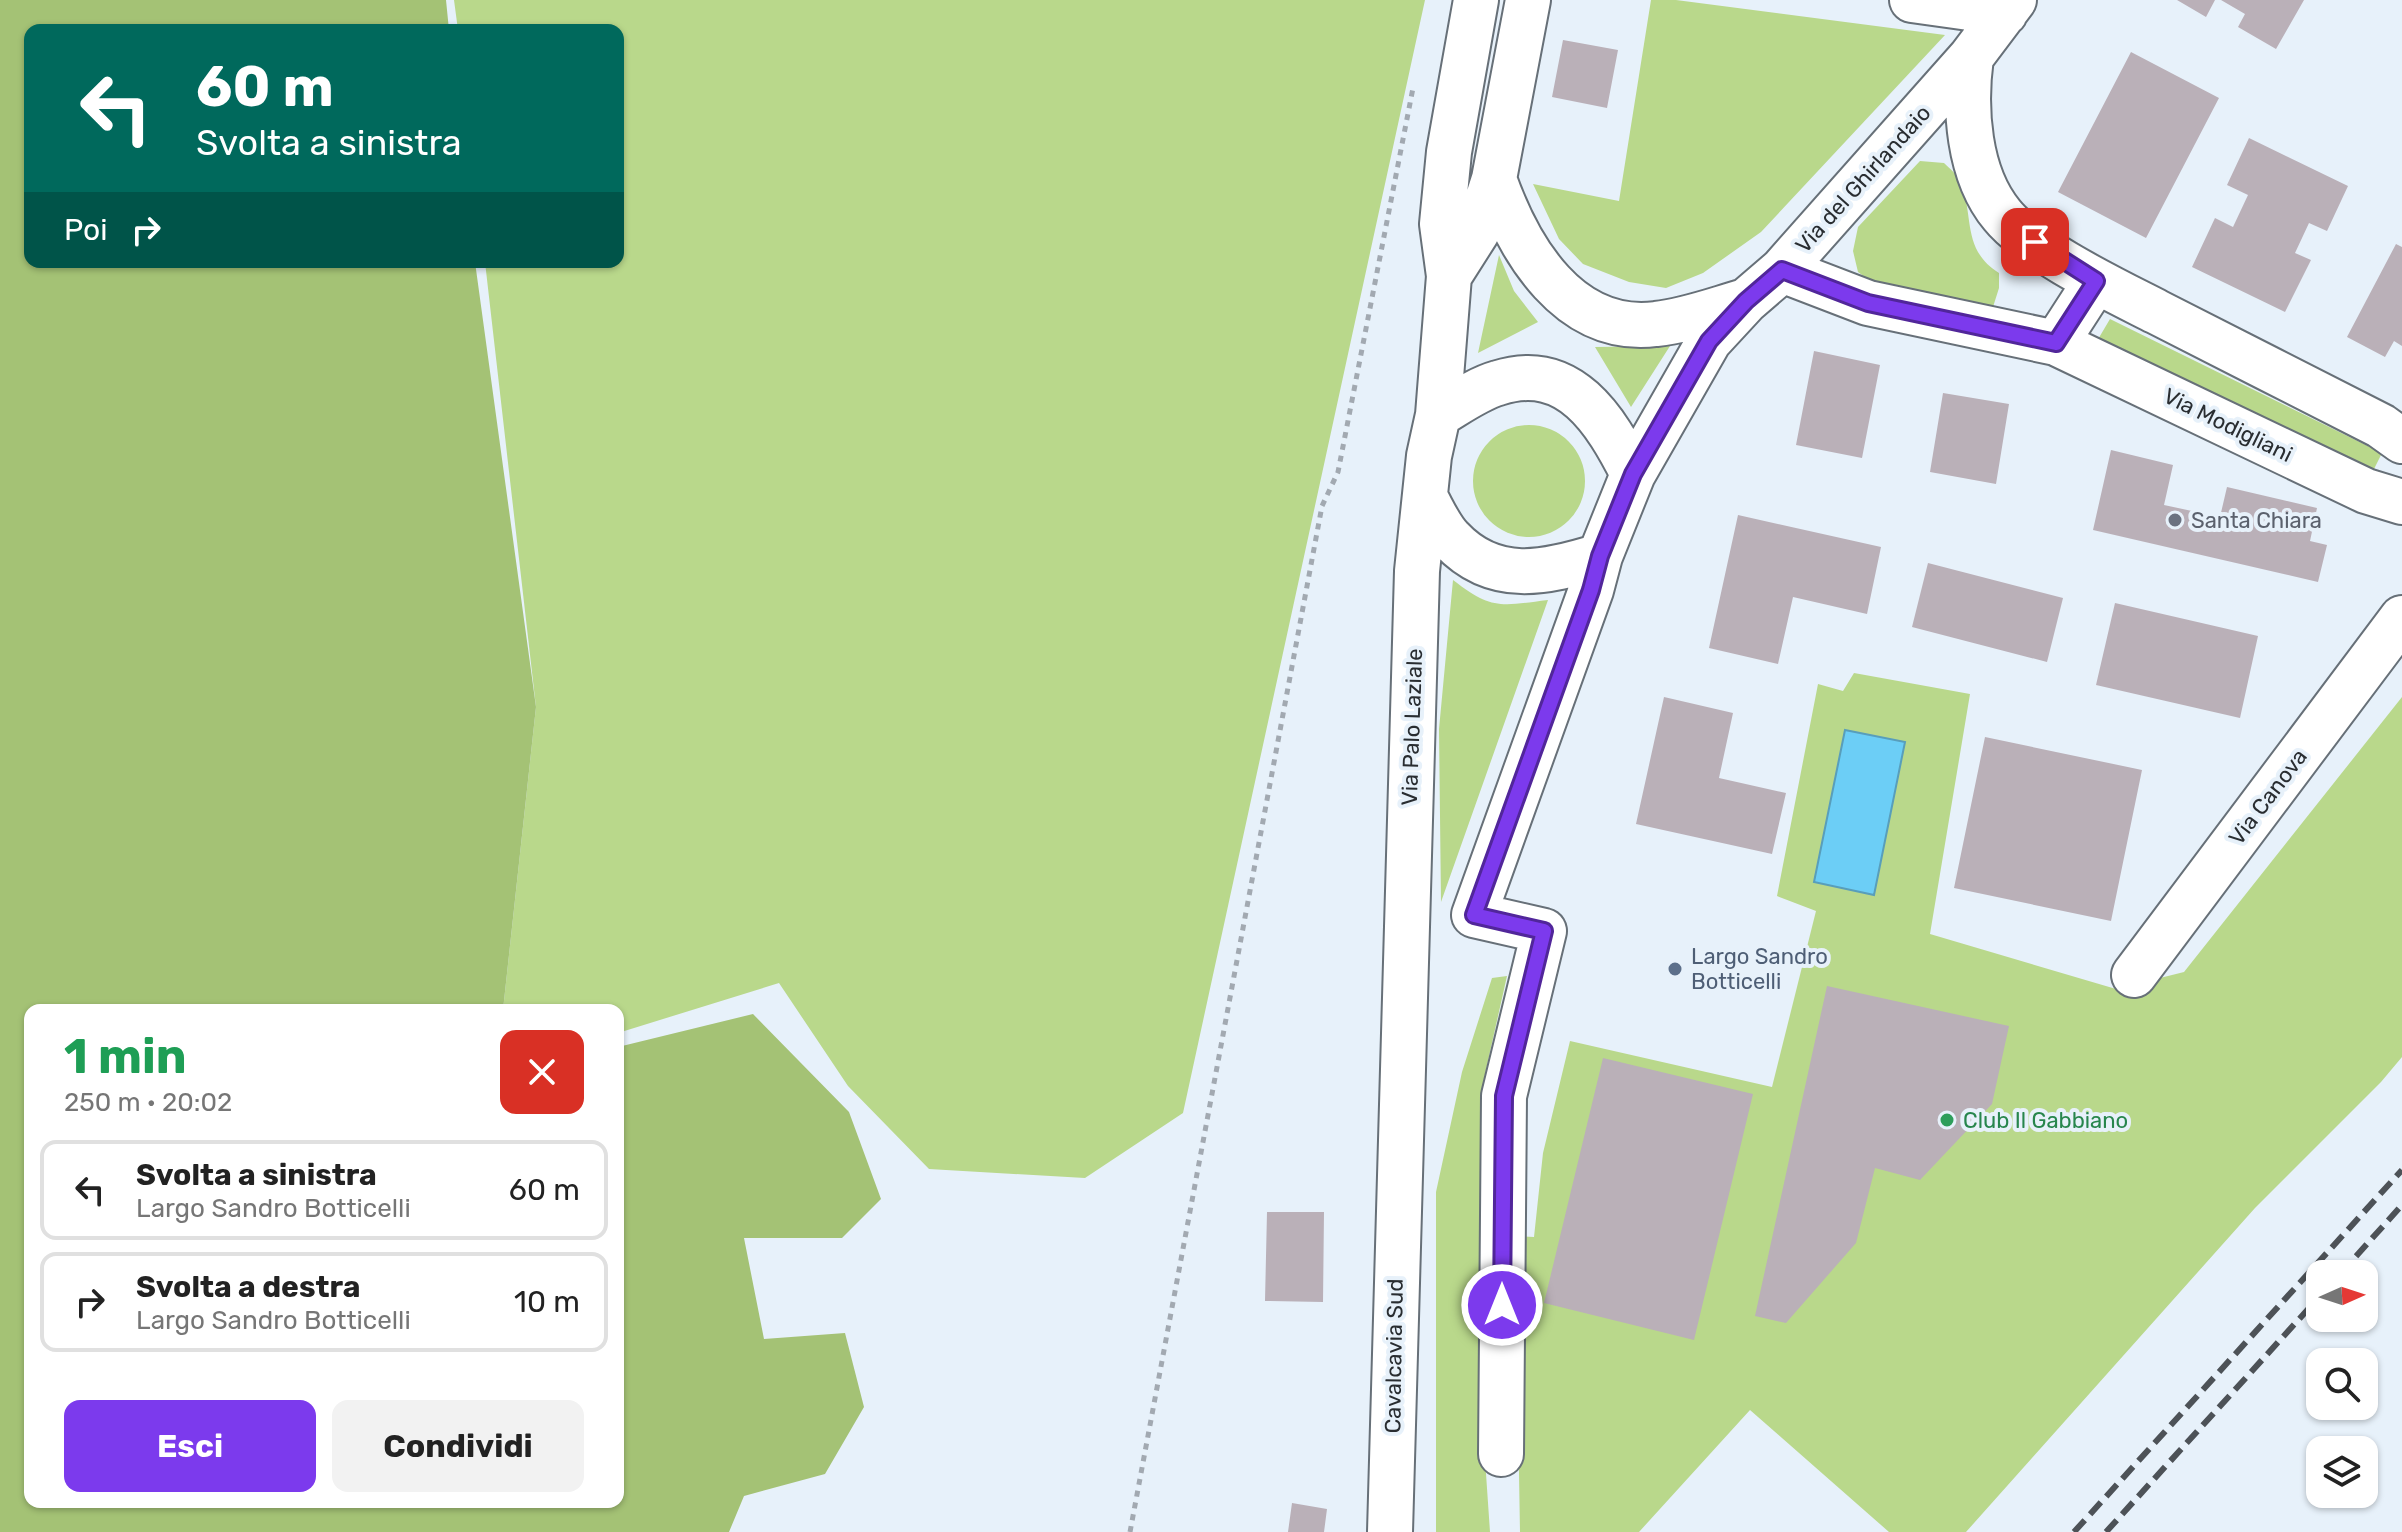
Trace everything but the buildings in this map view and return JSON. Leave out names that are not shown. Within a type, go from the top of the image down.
[{"type":"street","name":"Via Palo Laziale","points":[[1398,1180],[1417,571],[1429,456],[1438,415],[1449,276],[1443,209],[1449,152],[1476,0]]},
{"type":"street","name":"Via Palo Laziale","points":[[1449,276],[1477,232],[1494,179],[1528,0]]},
{"type":"street","points":[[1912,0],[2010,7]]},
{"type":"street","name":"Via del Ghirlandaio","points":[[1633,474],[1709,341],[1746,301],[1782,270],[1971,57],[2010,7]]},
{"type":"street","points":[[1971,57],[1966,93],[1980,170],[1994,203],[2014,229],[2096,281],[2381,426],[2402,441]]},
{"type":"street","points":[[1494,179],[1504,208],[1538,268],[1567,298],[1604,320],[1654,325],[1746,301]]},
{"type":"street","name":"Via Modigliani","points":[[1782,270],[1868,303],[2056,343],[2366,491],[2402,502]]},
{"type":"street","points":[[2056,343],[2096,281]]},
{"type":"street","points":[[1438,415],[1500,382],[1534,379],[1566,388],[1594,408],[1633,474],[1600,556],[1591,590],[1474,915],[1544,931],[1504,1096],[1501,1454]]},
{"type":"street","points":[[1425,497],[1449,537],[1471,557],[1497,569],[1525,574],[1553,570],[1600,556]]},
{"type":"street","points":[[1417,571],[1443,554],[1471,557]]},
{"type":"street","name":"Via Canova","points":[[2134,975],[2402,618]]},
{"type":"street","name":"Cavalcavia Sud","points":[[1390,1532],[1398,1180]]},
{"type":"path","points":[[1130,1532],[1322,506],[1338,472],[1415,79]]},
{"type":"green space","points":[[0,0],[446,0],[448,24],[24,24],[24,268],[476,268],[536,707],[504,1004],[24,1004],[24,1508],[624,1508],[624,1046],[753,1014],[849,1112],[881,1199],[842,1238],[744,1238],[764,1339],[845,1333],[864,1407],[825,1474],[744,1496],[729,1532],[0,1532]]},
{"type":"green space","points":[[454,0],[1425,0],[1183,1113],[1085,1178],[929,1169],[848,1086],[779,983],[624,1031],[624,1004],[504,1004],[536,707],[486,268],[624,268],[624,24],[457,24]]},
{"type":"green space","points":[[1651,0],[1676,0],[1945,35],[1761,232],[1703,273],[1666,288],[1629,282],[1583,264],[1559,239],[1533,184],[1619,201]]},
{"type":"green space","points":[[1920,161],[1944,163],[1961,182],[1974,243],[1987,264],[1999,273],[1999,288],[1993,307],[1982,309],[1886,292],[1858,272],[1853,251],[1858,227]]},
{"type":"green space","points":[[1499,255],[1514,291],[1538,322],[1478,353]]},
{"type":"green space","points":[[2110,319],[2382,453],[2372,473],[2097,341]]},
{"type":"green space","points":[[1670,346],[1631,407],[1595,347]]},
{"type":"green space","points":[[1529,425],[1550,429],[1569,441],[1581,460],[1585,481],[1581,502],[1569,521],[1550,533],[1529,537],[1508,533],[1489,521],[1477,502],[1473,481],[1477,460],[1489,441],[1508,429]]},
{"type":"green space","points":[[1453,580],[1478,597],[1497,604],[1548,600],[1441,902],[1439,729]]},
{"type":"green space","name":"Club Il Gabbiano","points":[[1854,673],[1970,694],[1930,934],[2116,989],[2184,972],[2402,697],[2402,1057],[2255,1208],[1966,1532],[1889,1532],[1750,1410],[1639,1532],[1520,1532],[1515,1236],[1534,1237],[1543,1153],[1570,1041],[1772,1087],[1816,911],[1777,896],[1818,684],[1843,691]]},
{"type":"green space","points":[[1507,976],[1483,1083],[1485,1459],[1490,1532],[1436,1532],[1436,1192],[1462,1072],[1492,978]]},
{"type":"water","points":[[1845,730],[1905,742],[1874,895],[1814,882]]},
{"type":"railway","points":[[2074,1532],[2402,1170]]},
{"type":"railway","points":[[2353,1260],[2402,1205]]},
{"type":"railway","points":[[2106,1532],[2306,1311]]},
{"type":"place","name":"Santa Chiara","points":[[2175,520]]},
{"type":"place","name":"Largo Sandro Botticelli","points":[[1675,969]]},
{"type":"place","name":"Club Il Gabbiano","points":[[1947,1120]]},
{"type":"route","points":[[1502,1305],[1504,1096],[1544,931],[1474,915],[1591,590],[1600,556],[1633,474],[1709,341],[1746,301],[1782,270],[1868,303],[2056,343],[2096,281],[2035,242]]}]
